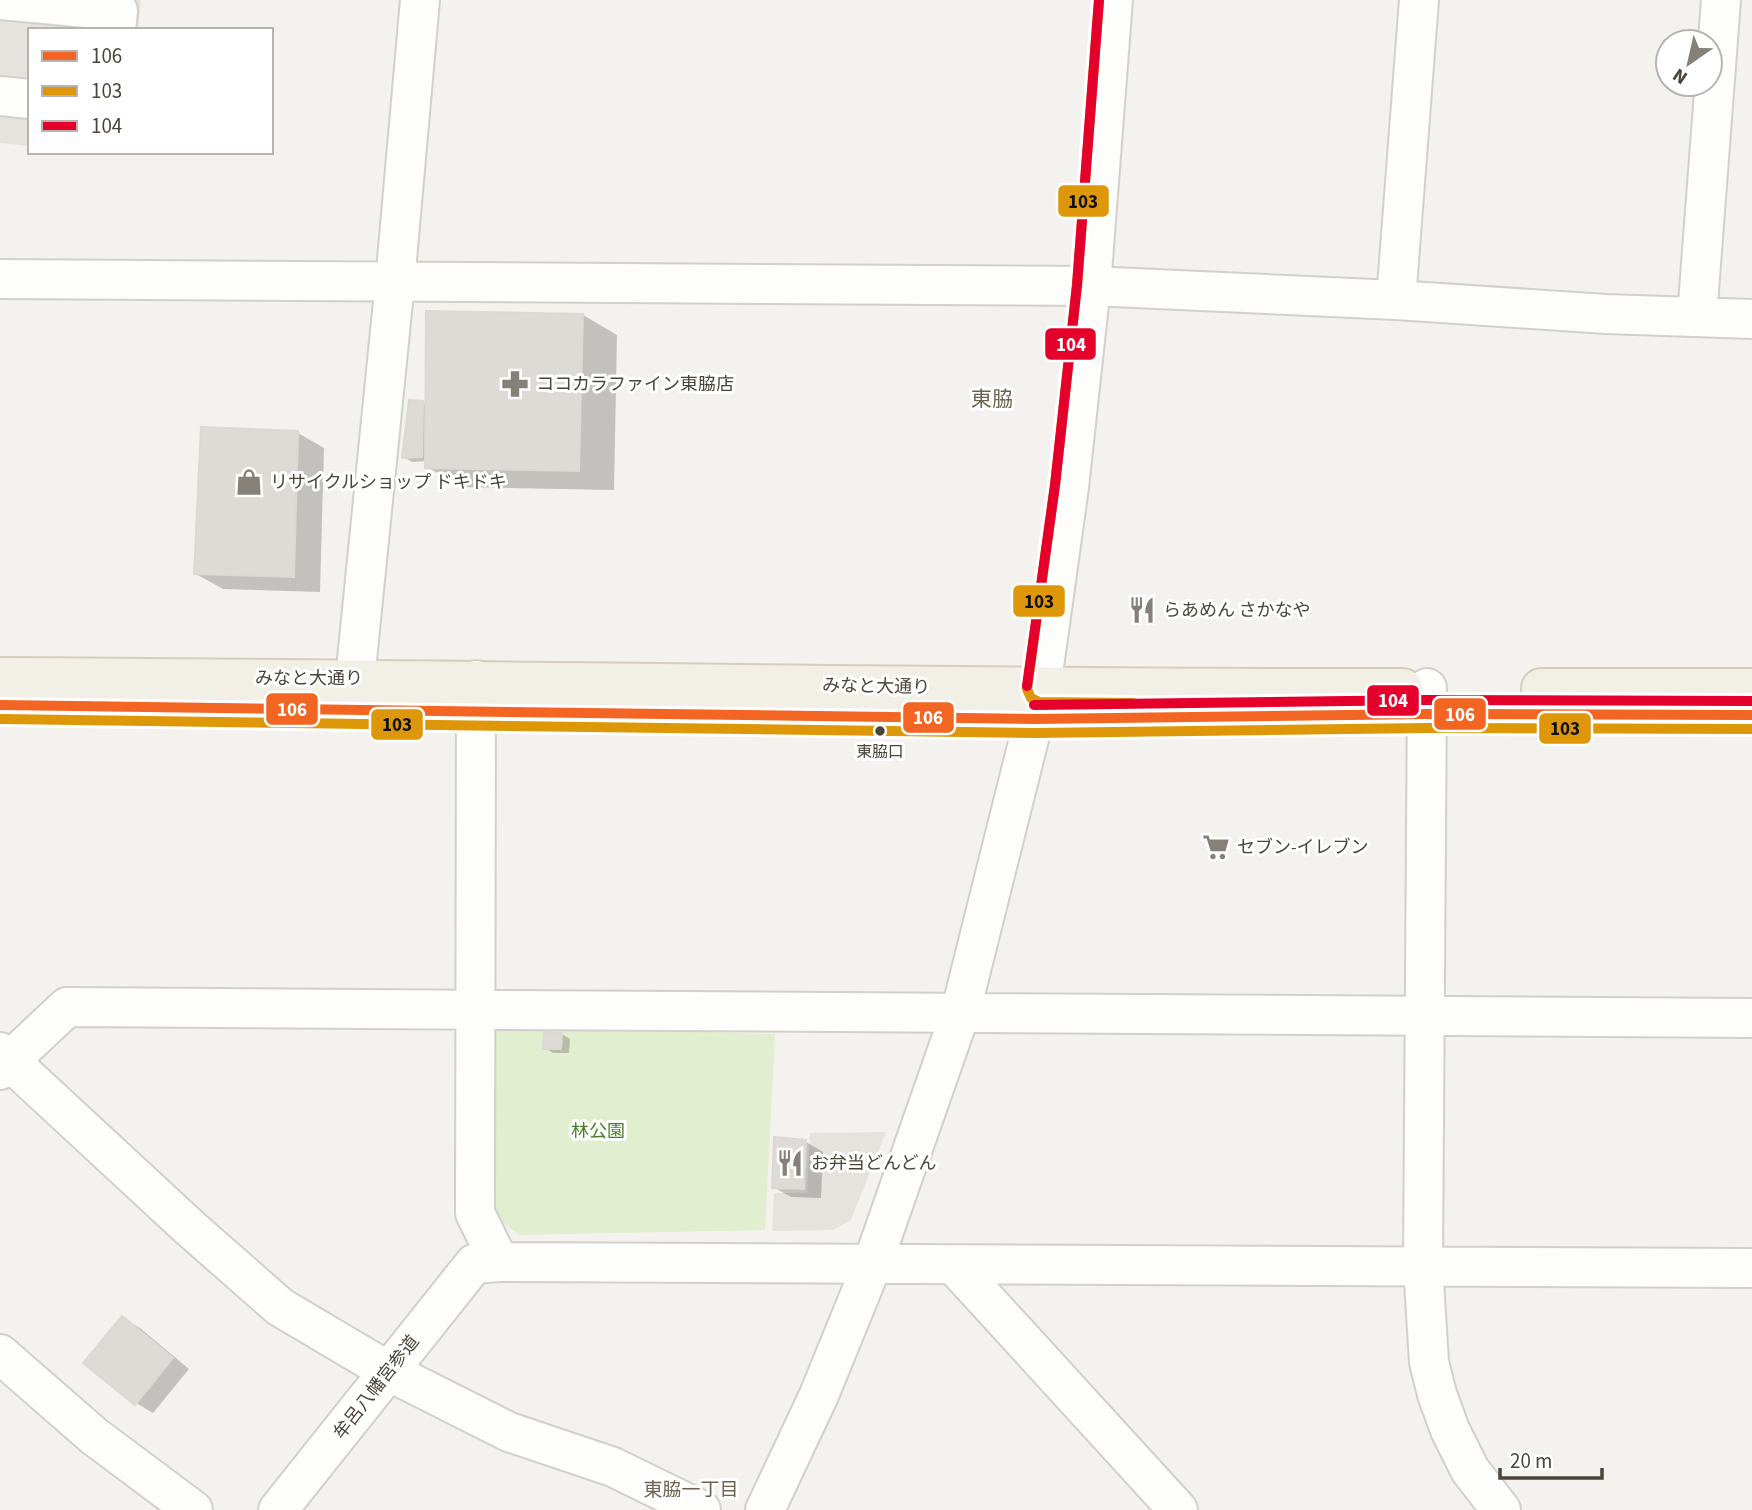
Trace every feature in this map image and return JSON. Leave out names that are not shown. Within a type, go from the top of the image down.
[{"type":"main road","name":"みなと大通り","points":[[0,677],[354,694],[1037,704],[1427,701],[1752,688]]},
{"type":"main road","name":"みなと大通り","points":[[0,705],[354,694]]},
{"type":"main road","name":"みなと大通り","points":[[1427,701],[1752,715]]},
{"type":"street","points":[[0,0],[118,11],[116,28]]},
{"type":"street","points":[[354,694],[420,0]]},
{"type":"street","points":[[765,1510],[819,1395],[872,1265],[960,1014],[1037,704],[1069,487],[1091,286],[1113,0]]},
{"type":"street","points":[[1396,300],[1419,0]]},
{"type":"street","points":[[1697,317],[1721,0]]},
{"type":"street","points":[[0,96],[28,99]]},
{"type":"street","points":[[0,279],[1091,286],[1396,300],[1606,314],[1752,319]]},
{"type":"street","points":[[476,696],[475,1213],[486,1263],[1752,1268]]},
{"type":"street","points":[[1427,701],[1423,1266],[1429,1362],[1450,1430],[1470,1471],[1501,1510]]},
{"type":"street","points":[[701,1510],[613,1467],[509,1433],[388,1371],[281,1307],[3,1062],[67,1007],[1752,1018]]},
{"type":"street","name":"牟呂八幡宮参道","points":[[278,1510],[388,1371],[486,1263]]},
{"type":"street","points":[[955,1266],[1178,1510]]},
{"type":"street","points":[[0,1354],[94,1436],[193,1510]]},
{"type":"green space","name":"林公園","points":[[494,1025],[775,1034],[765,1230],[519,1235],[496,1218]]},
{"type":"shaded area","points":[[0,0],[141,0],[138,28],[28,28],[28,146],[0,143]]},
{"type":"shaded area","points":[[886,1132],[851,1220],[833,1230],[772,1231],[774,1193],[807,1193],[810,1133]]},
{"type":"building","points":[[426,311],[583,314],[579,471],[425,468]]},
{"type":"building","points":[[409,400],[423,401],[422,457],[402,458]]},
{"type":"building","points":[[201,427],[298,431],[294,577],[194,574]]},
{"type":"building","points":[[544,1032],[562,1033],[561,1049],[543,1049]]},
{"type":"building","points":[[774,1137],[806,1140],[804,1189],[772,1188]]},
{"type":"building","points":[[122,1316],[173,1358],[135,1405],[83,1363]]},
{"type":"transit line","name":"103","points":[[1099,0],[1077,285],[1055,485],[1027,689],[1031,698],[1039,702],[1133,703]]},
{"type":"transit line","name":"104","points":[[1027,686],[1055,485],[1077,285],[1099,0]]},
{"type":"transit line","name":"104","points":[[1034,705],[1427,700],[1752,701]]},
{"type":"transit line","name":"106","points":[[0,705],[1034,719],[1427,714],[1752,715]]},
{"type":"transit line","name":"103","points":[[0,719],[1034,733],[1427,728],[1752,729]]},
{"type":"place","name":"ココカラファイン東脇店","points":[[515,384]]},
{"type":"place","name":"リサイクルショップ ドキドキ","points":[[249,482]]},
{"type":"place","name":"らあめん さかなや","points":[[1142,610]]},
{"type":"place","name":"東脇口","points":[[880,731]]},
{"type":"place","name":"セブン-イレブン","points":[[1216,847]]},
{"type":"place","name":"お弁当どんどん","points":[[790,1163]]},
{"type":"district","name":"東脇","points":[[992,399]]},
{"type":"district","name":"東脇一丁目","points":[[691,1489]]}]
